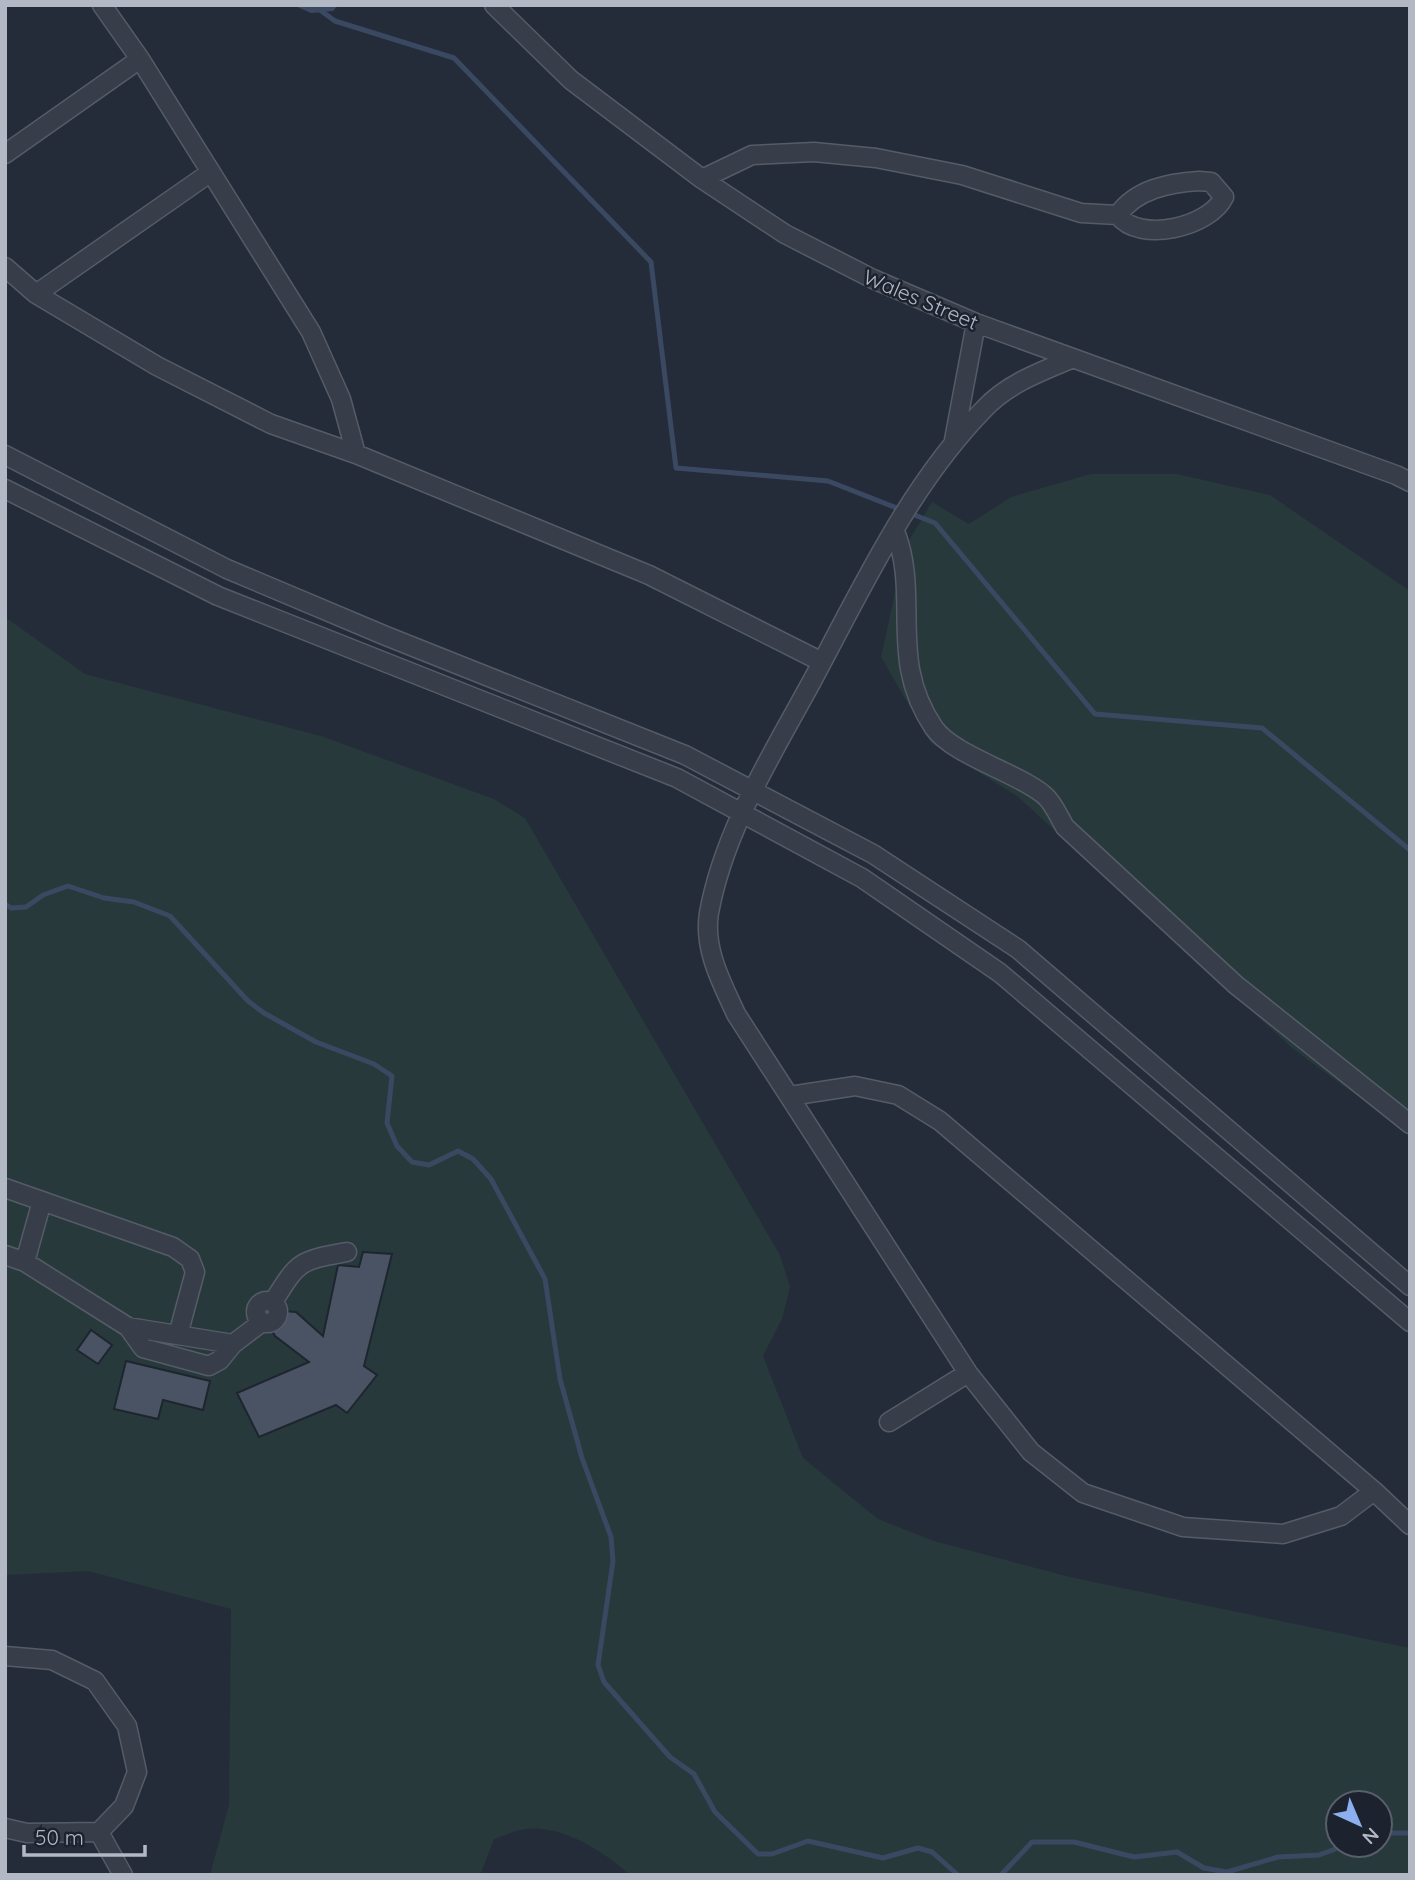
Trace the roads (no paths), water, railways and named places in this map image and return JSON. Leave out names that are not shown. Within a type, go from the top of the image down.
[{"type":"street","points":[[102,5],[140,59],[311,332],[341,399],[356,454]]},
{"type":"street","name":"Wales Street","points":[[494,5],[571,80],[702,179],[785,234],[873,279],[976,323],[1405,476]]},
{"type":"street","points":[[5,154],[140,59]]},
{"type":"street","points":[[702,179],[752,155],[814,152],[876,158],[962,175],[1081,213],[1118,215],[1130,226],[1170,229],[1209,216],[1220,206],[1224,197],[1211,182],[1165,185],[1139,196],[1118,215]]},
{"type":"street","points":[[36,294],[211,172]]},
{"type":"street","points":[[5,267],[36,294],[157,366],[271,424],[356,454],[649,575],[822,662]]},
{"type":"street","points":[[953,443],[976,323]]},
{"type":"street","points":[[1071,359],[1016,385],[986,406],[953,443],[918,491],[822,662],[743,812],[723,859],[709,916],[712,961],[736,1014],[968,1373],[1031,1452],[1083,1493],[1183,1527],[1283,1534],[1340,1516],[1374,1491]]},
{"type":"street","points":[[5,455],[227,569],[386,636],[685,755],[873,854],[1018,948],[1410,1286]]},
{"type":"street","points":[[5,489],[218,596],[677,779],[862,878],[1000,973],[1410,1322]]},
{"type":"street","points":[[897,527],[904,555],[906,652],[916,697],[936,731],[984,763],[1029,784],[1047,797],[1065,827],[1236,985],[1410,1124]]},
{"type":"street","points":[[790,1096],[855,1086],[898,1095],[940,1121],[1374,1491],[1410,1525]]},
{"type":"street","points":[[5,1188],[173,1247],[190,1259],[195,1272],[178,1335]]},
{"type":"street","points":[[25,1262],[42,1201]]},
{"type":"street","points":[[5,1255],[25,1262],[128,1327],[143,1348],[209,1366],[220,1360],[233,1344],[262,1322],[256,1312],[257,1307],[267,1301],[273,1302],[299,1264],[306,1259],[347,1252]]},
{"type":"street","points":[[128,1327],[233,1344]]},
{"type":"street","points":[[890,1422],[968,1373]]},
{"type":"street","points":[[5,1656],[52,1660],[95,1681],[127,1726],[137,1773],[124,1806],[99,1832],[27,1833],[5,1828]]},
{"type":"street","points":[[99,1832],[123,1875]]},
{"type":"water","points":[[293,5],[338,5],[333,11],[311,13]]},
{"type":"waterway","points":[[313,5],[335,21],[454,58],[651,262],[676,468],[828,481],[935,523],[1095,714],[1262,728],[1410,850]]},
{"type":"waterway","points":[[5,904],[11,908],[26,907],[43,895],[68,886],[104,898],[134,902],[170,916],[248,1001],[264,1013],[316,1042],[374,1064],[392,1076],[387,1123],[397,1146],[412,1162],[429,1165],[458,1151],[473,1159],[491,1179],[545,1279],[560,1379],[582,1458],[611,1537],[613,1561],[598,1665],[604,1682],[670,1757],[694,1774],[715,1812],[758,1854],[772,1854],[808,1841],[883,1858],[918,1848],[932,1852],[958,1875]]},
{"type":"waterway","points":[[1394,1833],[1410,1833]]},
{"type":"waterway","points":[[1001,1875],[1032,1842],[1074,1842],[1134,1857],[1177,1852],[1204,1868],[1227,1872],[1278,1857],[1324,1853]]}]
